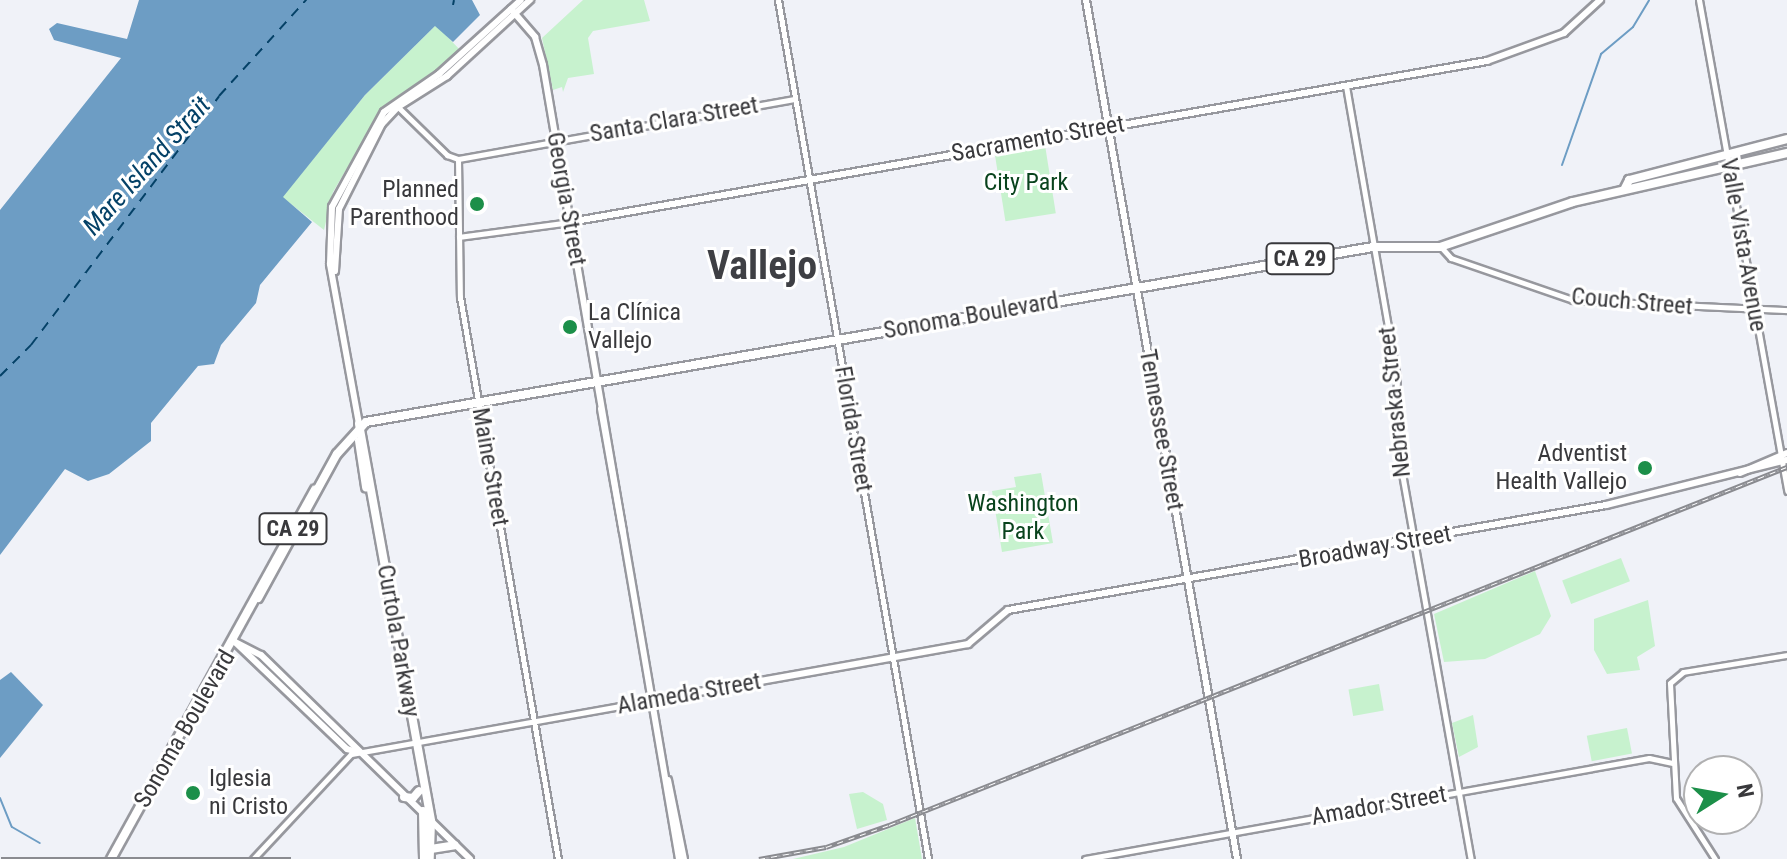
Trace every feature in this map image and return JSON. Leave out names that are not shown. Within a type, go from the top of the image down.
[{"type":"main road","points":[[514,11],[521,0]]},
{"type":"main road","points":[[396,105],[530,0]]},
{"type":"main road","name":"Tennessee Street","points":[[1086,0],[1237,859]]},
{"type":"main road","name":"Sacramento Street","points":[[570,222],[1514,55],[1564,33],[1600,0]]},
{"type":"main road","name":"Georgia Street","points":[[514,11],[538,43],[682,859]]},
{"type":"main road","name":"Curtola Parkway","points":[[396,105],[371,131],[335,199],[332,224],[334,275],[427,819],[431,849],[427,859]]},
{"type":"main road","name":"Sonoma Boulevard","points":[[1625,188],[1629,180],[1787,139]]},
{"type":"main road","name":"Sonoma Boulevard","points":[[111,859],[340,450],[359,424],[1373,247],[1440,247],[1625,188],[1633,192],[1787,153]]},
{"type":"main road","name":"Curtola Parkway","points":[[359,424],[360,450],[414,742],[419,791],[427,819],[427,859]]},
{"type":"main road","points":[[340,450],[351,445],[360,450]]},
{"type":"main road","name":"Broadway Street","points":[[1008,610],[1606,505],[1740,473],[1784,458]]},
{"type":"main road","name":"Alameda Street","points":[[654,700],[973,641],[1008,610]]},
{"type":"main road","points":[[235,642],[347,749],[357,752],[470,859]]},
{"type":"main road","points":[[404,797],[413,798],[419,791]]},
{"type":"main road","points":[[431,849],[455,845]]},
{"type":"street","name":"Florida Street","points":[[778,0],[928,859]]},
{"type":"street","name":"Valle Vista Avenue","points":[[1699,0],[1784,458],[1787,491]]},
{"type":"street","name":"Nebraska Street","points":[[1346,86],[1397,378],[1395,434],[1471,859]]},
{"type":"street","name":"Santa Clara Street","points":[[458,159],[795,99]]},
{"type":"street","points":[[396,105],[447,155],[458,159]]},
{"type":"street","name":"Maine Street","points":[[458,159],[458,283],[558,859]]},
{"type":"street","name":"Sacramento Street","points":[[459,237],[570,222]]},
{"type":"street","name":"Couch Street","points":[[1440,247],[1451,258],[1573,300],[1755,311],[1787,310]]},
{"type":"street","points":[[1715,859],[1680,810],[1672,763],[1670,683],[1679,673],[1787,655]]},
{"type":"street","name":"Alameda Street","points":[[357,752],[654,700]]},
{"type":"street","points":[[253,859],[357,752]]},
{"type":"street","name":"Amador Street","points":[[1085,859],[1649,758],[1672,763]]},
{"type":"green space","points":[[583,0],[644,0],[650,21],[593,31],[588,38],[594,74],[568,78],[563,92],[562,87],[553,90],[542,38]]},
{"type":"green space","points":[[436,25],[462,52],[381,110],[333,192],[324,230],[282,197],[365,95]]},
{"type":"green space","name":"City Park","points":[[1045,145],[1056,213],[1005,221],[995,153]]},
{"type":"green space","name":"Washington Park","points":[[1041,473],[1053,543],[1002,552],[992,491],[1016,487],[1014,477]]},
{"type":"green space","points":[[1621,558],[1630,581],[1571,604],[1562,581]]},
{"type":"green space","points":[[1535,571],[1551,616],[1540,634],[1485,659],[1444,662],[1434,614]]},
{"type":"green space","points":[[1648,600],[1655,646],[1637,657],[1640,670],[1607,674],[1594,650],[1594,619]]},
{"type":"green space","points":[[1379,684],[1384,711],[1353,716],[1348,689]]},
{"type":"green space","points":[[1473,715],[1478,747],[1459,757],[1452,723]]},
{"type":"green space","points":[[1627,728],[1632,754],[1592,761],[1587,736]]},
{"type":"green space","points":[[863,792],[883,804],[887,820],[857,829],[849,794]]},
{"type":"green space","points":[[915,818],[922,859],[793,859],[844,847]]},
{"type":"water","name":"Mare Island Strait","points":[[139,0],[472,0],[480,15],[453,42],[435,26],[365,95],[283,197],[312,222],[260,285],[256,303],[221,345],[214,364],[198,366],[151,423],[151,441],[109,474],[88,481],[65,469],[0,555],[0,210],[121,58],[54,40],[49,29],[57,23],[127,39]]},
{"type":"water","points":[[11,672],[43,705],[0,758],[0,680]]},
{"type":"waterway","points":[[1562,165],[1601,54],[1633,27],[1649,0]]},
{"type":"waterway","points":[[0,798],[12,827],[40,843]]},
{"type":"ferry route","points":[[0,376],[31,345],[219,96],[306,0]]},
{"type":"ferry route","points":[[453,5],[454,0]]},
{"type":"railway","points":[[759,859],[826,847],[889,825],[1787,467]]},
{"type":"railway","points":[[1,859],[291,859]]},
{"type":"place","name":"Planned Parenthood","points":[[477,204]]},
{"type":"place","name":"La Clínica Vallejo","points":[[570,327]]},
{"type":"place","name":"Adventist Health Vallejo","points":[[1645,468]]},
{"type":"place","name":"Iglesia ni Cristo","points":[[193,793]]},
{"type":"district","name":"Vallejo","points":[[762,266]]}]
